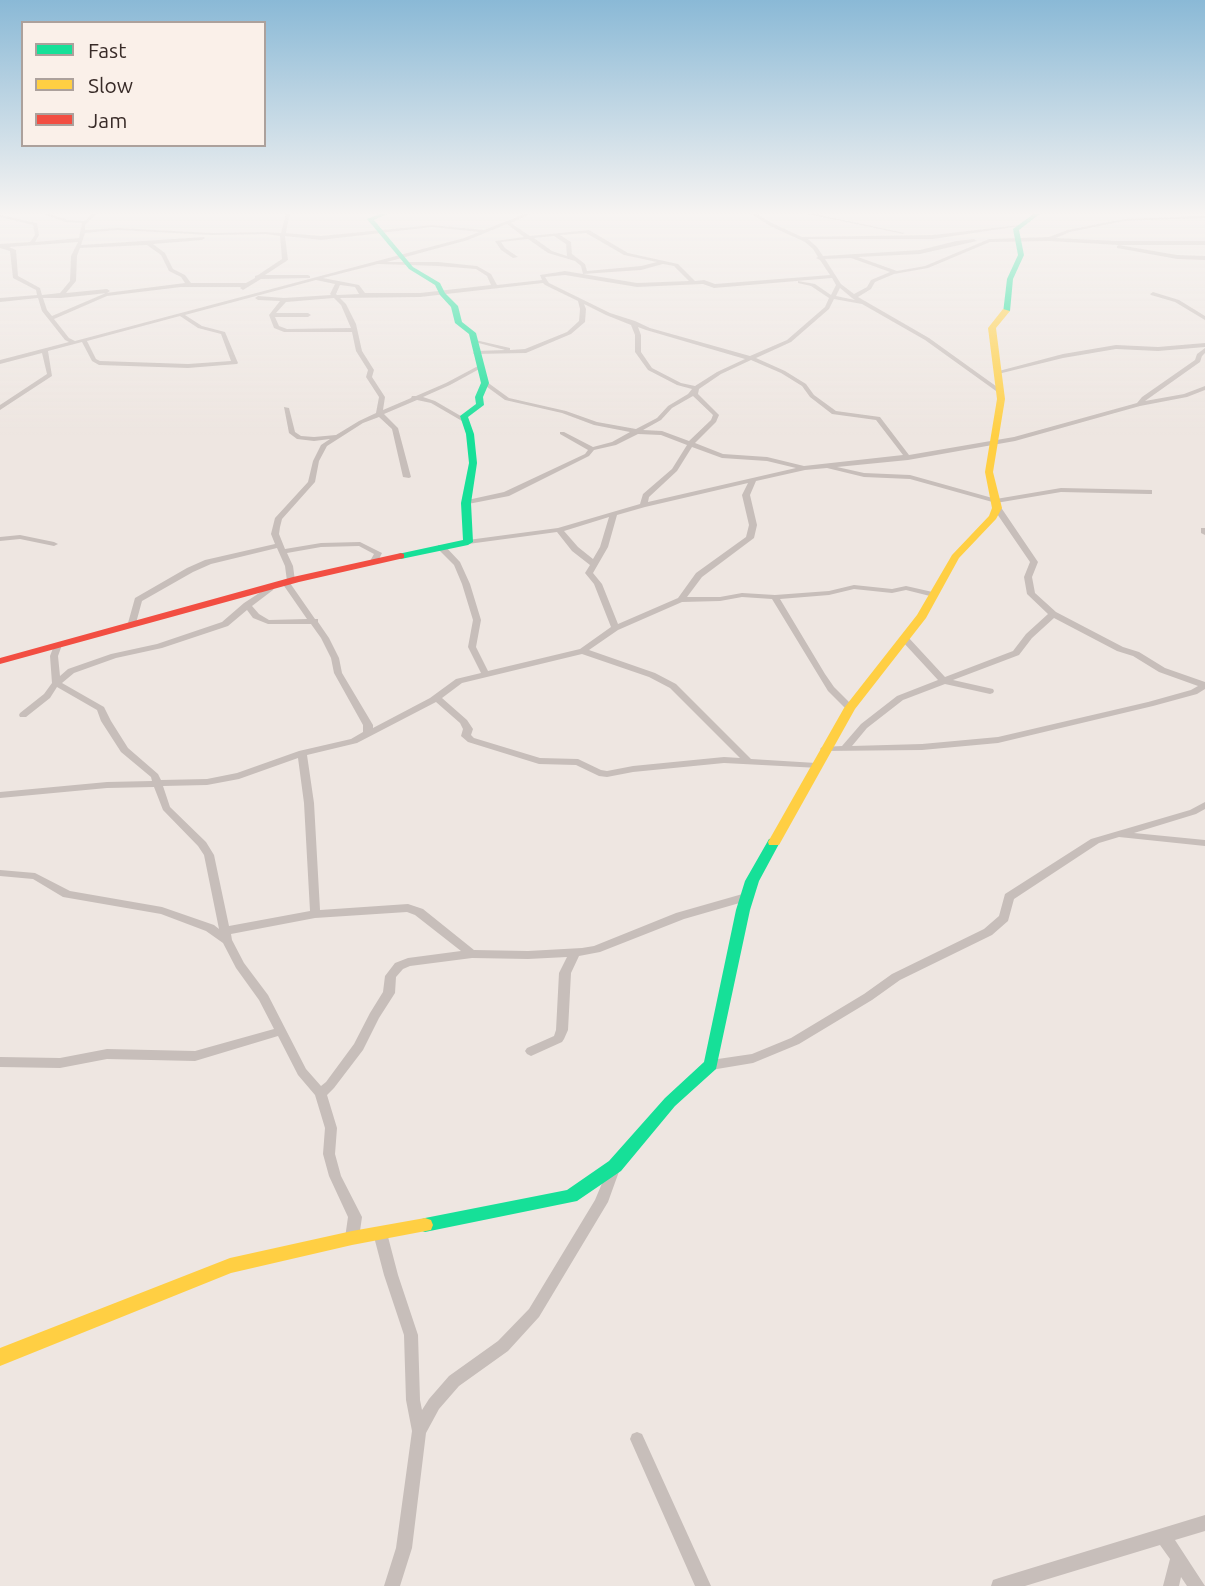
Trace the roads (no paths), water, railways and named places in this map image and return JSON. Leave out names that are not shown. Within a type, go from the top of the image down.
[{"type":"street","points":[[34,287],[38,289],[39,299],[65,336],[73,342]]},
{"type":"street","points":[[61,296],[69,287]]},
{"type":"street","points":[[53,318],[83,307],[97,297],[171,287]]},
{"type":"street","points":[[244,287],[248,298]]},
{"type":"street","points":[[0,362],[287,287]]},
{"type":"street","points":[[336,287],[333,291],[345,307],[359,351],[371,370],[370,379],[382,397],[379,413]]},
{"type":"street","points":[[358,287],[363,295]]},
{"type":"street","points":[[439,287],[456,309],[459,323],[470,330],[485,383],[507,399],[564,412],[596,424],[633,432],[662,433],[692,442],[722,456],[767,459],[805,468]]},
{"type":"street","points":[[248,298],[284,300],[363,295],[395,297],[495,287]]},
{"type":"street","points":[[554,287],[579,302],[633,323],[753,359],[793,377],[834,413],[878,418],[908,458]]},
{"type":"street","points":[[816,287],[831,297],[862,303]]},
{"type":"street","points":[[466,503],[506,494],[587,455],[592,449],[614,444],[659,419],[670,407],[719,373],[789,341],[827,307],[838,287]]},
{"type":"street","points":[[842,287],[862,303],[927,339],[998,390]]},
{"type":"street","points":[[854,297],[870,287]]},
{"type":"street","points":[[1010,287],[1009,306],[992,328],[998,356],[998,390],[1001,399],[989,472],[996,504],[1034,562],[1028,577],[1031,594],[1053,614],[1120,649],[1139,655],[1162,670],[1205,685]]},
{"type":"street","points":[[0,300],[39,299],[76,293],[127,292]]},
{"type":"street","points":[[76,293],[83,307]]},
{"type":"street","points":[[1153,294],[1177,301],[1205,318]]},
{"type":"street","points":[[272,315],[284,300]]},
{"type":"street","points":[[474,346],[530,350],[571,332],[582,320],[583,309],[579,302]]},
{"type":"street","points":[[84,340],[94,360],[99,363],[188,366],[235,363],[223,333],[200,327],[182,314]]},
{"type":"street","points":[[272,315],[276,327],[286,331],[354,330]]},
{"type":"street","points":[[272,315],[308,316]]},
{"type":"street","points":[[633,323],[638,335],[638,352],[650,369],[679,384],[696,388]]},
{"type":"street","points":[[998,372],[1063,356],[1116,347],[1158,349],[1205,345]]},
{"type":"street","points":[[474,346],[515,351]]},
{"type":"street","points":[[1139,404],[1198,361],[1199,355],[1205,350]]},
{"type":"street","points":[[0,408],[50,375],[45,351]]},
{"type":"street","points":[[368,734],[368,725],[338,673],[335,658],[315,621],[288,582],[275,534],[279,518],[312,482],[320,451],[337,435],[480,367]]},
{"type":"street","points":[[464,420],[467,412],[480,405],[479,397],[485,383]]},
{"type":"street","points":[[643,505],[646,496],[675,470],[692,442],[714,421],[716,415],[695,394],[696,388]]},
{"type":"street","points":[[0,661],[132,623],[374,561],[467,542],[559,530],[643,505],[805,468],[908,458],[993,443],[1139,404],[1185,396],[1205,388]]},
{"type":"street","points":[[414,397],[433,402],[464,420],[470,433],[473,463],[466,503],[467,542]]},
{"type":"street","points":[[286,408],[292,433],[299,438],[314,439],[337,435]]},
{"type":"street","points":[[379,413],[395,428],[407,477]]},
{"type":"street","points":[[562,433],[592,449]]},
{"type":"street","points":[[823,465],[863,474],[911,477],[996,504],[1061,490],[1149,492]]},
{"type":"street","points":[[681,600],[699,575],[750,538],[753,525],[746,495],[753,480]]},
{"type":"street","points":[[711,1065],[721,1009],[752,881],[850,708],[905,639],[956,557],[993,517],[996,504]]},
{"type":"street","points":[[614,513],[604,547],[589,573],[597,584],[615,628]]},
{"type":"street","points":[[559,530],[575,549],[594,564]]},
{"type":"street","points":[[0,539],[20,537],[54,544]]},
{"type":"street","points":[[132,623],[138,600],[208,562],[281,549],[360,544],[377,553],[374,561]]},
{"type":"street","points":[[441,547],[457,564],[466,584],[477,620],[472,647],[485,673]]},
{"type":"street","points":[[0,795],[107,785],[207,782],[239,776],[302,753],[354,741],[437,698],[453,684],[485,673],[583,651],[615,628],[681,600],[720,599],[742,595],[775,597],[829,593],[854,587],[892,591],[906,588],[934,595]]},
{"type":"street","points":[[23,715],[47,696],[67,673],[88,664],[159,646],[225,624],[270,588]]},
{"type":"street","points":[[775,597],[831,689],[850,708]]},
{"type":"street","points":[[247,605],[256,616],[268,622],[315,621]]},
{"type":"street","points":[[846,747],[859,730],[905,694],[1016,653],[1029,636],[1053,614]]},
{"type":"street","points":[[905,639],[944,681],[990,691]]},
{"type":"street","points":[[56,683],[54,656],[58,645]]},
{"type":"street","points":[[583,651],[652,675],[673,686],[748,761]]},
{"type":"street","points":[[56,683],[102,709],[106,721],[124,750],[155,776],[166,808],[202,844],[209,855],[226,935],[240,965],[264,998],[302,1072],[320,1093],[331,1128],[329,1154],[335,1176],[355,1217],[352,1238]]},
{"type":"street","points":[[825,749],[922,747],[1007,738],[1150,704],[1194,692],[1205,685]]},
{"type":"street","points":[[437,698],[464,722],[468,729],[466,736],[471,740],[538,761],[578,762],[598,773],[724,760],[817,766]]},
{"type":"street","points":[[302,753],[309,803],[315,914]]},
{"type":"street","points":[[0,1357],[230,1266],[352,1238],[555,1201],[581,1191],[615,1166],[670,1102],[711,1065],[753,1058],[795,1041],[868,998],[896,977],[988,932],[1004,918],[1009,897],[1095,841],[1193,812],[1205,805]]},
{"type":"street","points":[[1112,835],[1205,843]]},
{"type":"street","points":[[0,873],[31,875],[67,894],[162,911],[226,935],[315,914],[408,908],[419,912],[472,954]]},
{"type":"street","points":[[320,1093],[330,1085],[359,1046],[374,1016],[390,993],[391,976],[399,966],[421,959],[472,954],[528,956],[596,949],[680,916],[746,897]]},
{"type":"street","points":[[531,1051],[558,1039],[562,1030],[565,973],[575,952]]},
{"type":"street","points":[[0,1062],[60,1063],[107,1054],[195,1056],[281,1031]]},
{"type":"street","points":[[419,1431],[434,1404],[454,1381],[503,1346],[534,1313],[601,1202],[615,1166]]},
{"type":"street","points":[[380,1233],[411,1335],[413,1400],[419,1431],[404,1548],[392,1586]]},
{"type":"street","points":[[637,1439],[703,1586]]},
{"type":"street","points":[[999,1586],[1205,1523]]},
{"type":"street","points":[[1164,1537],[1197,1586]]},
{"type":"street","points":[[1171,1586],[1178,1558]]}]
